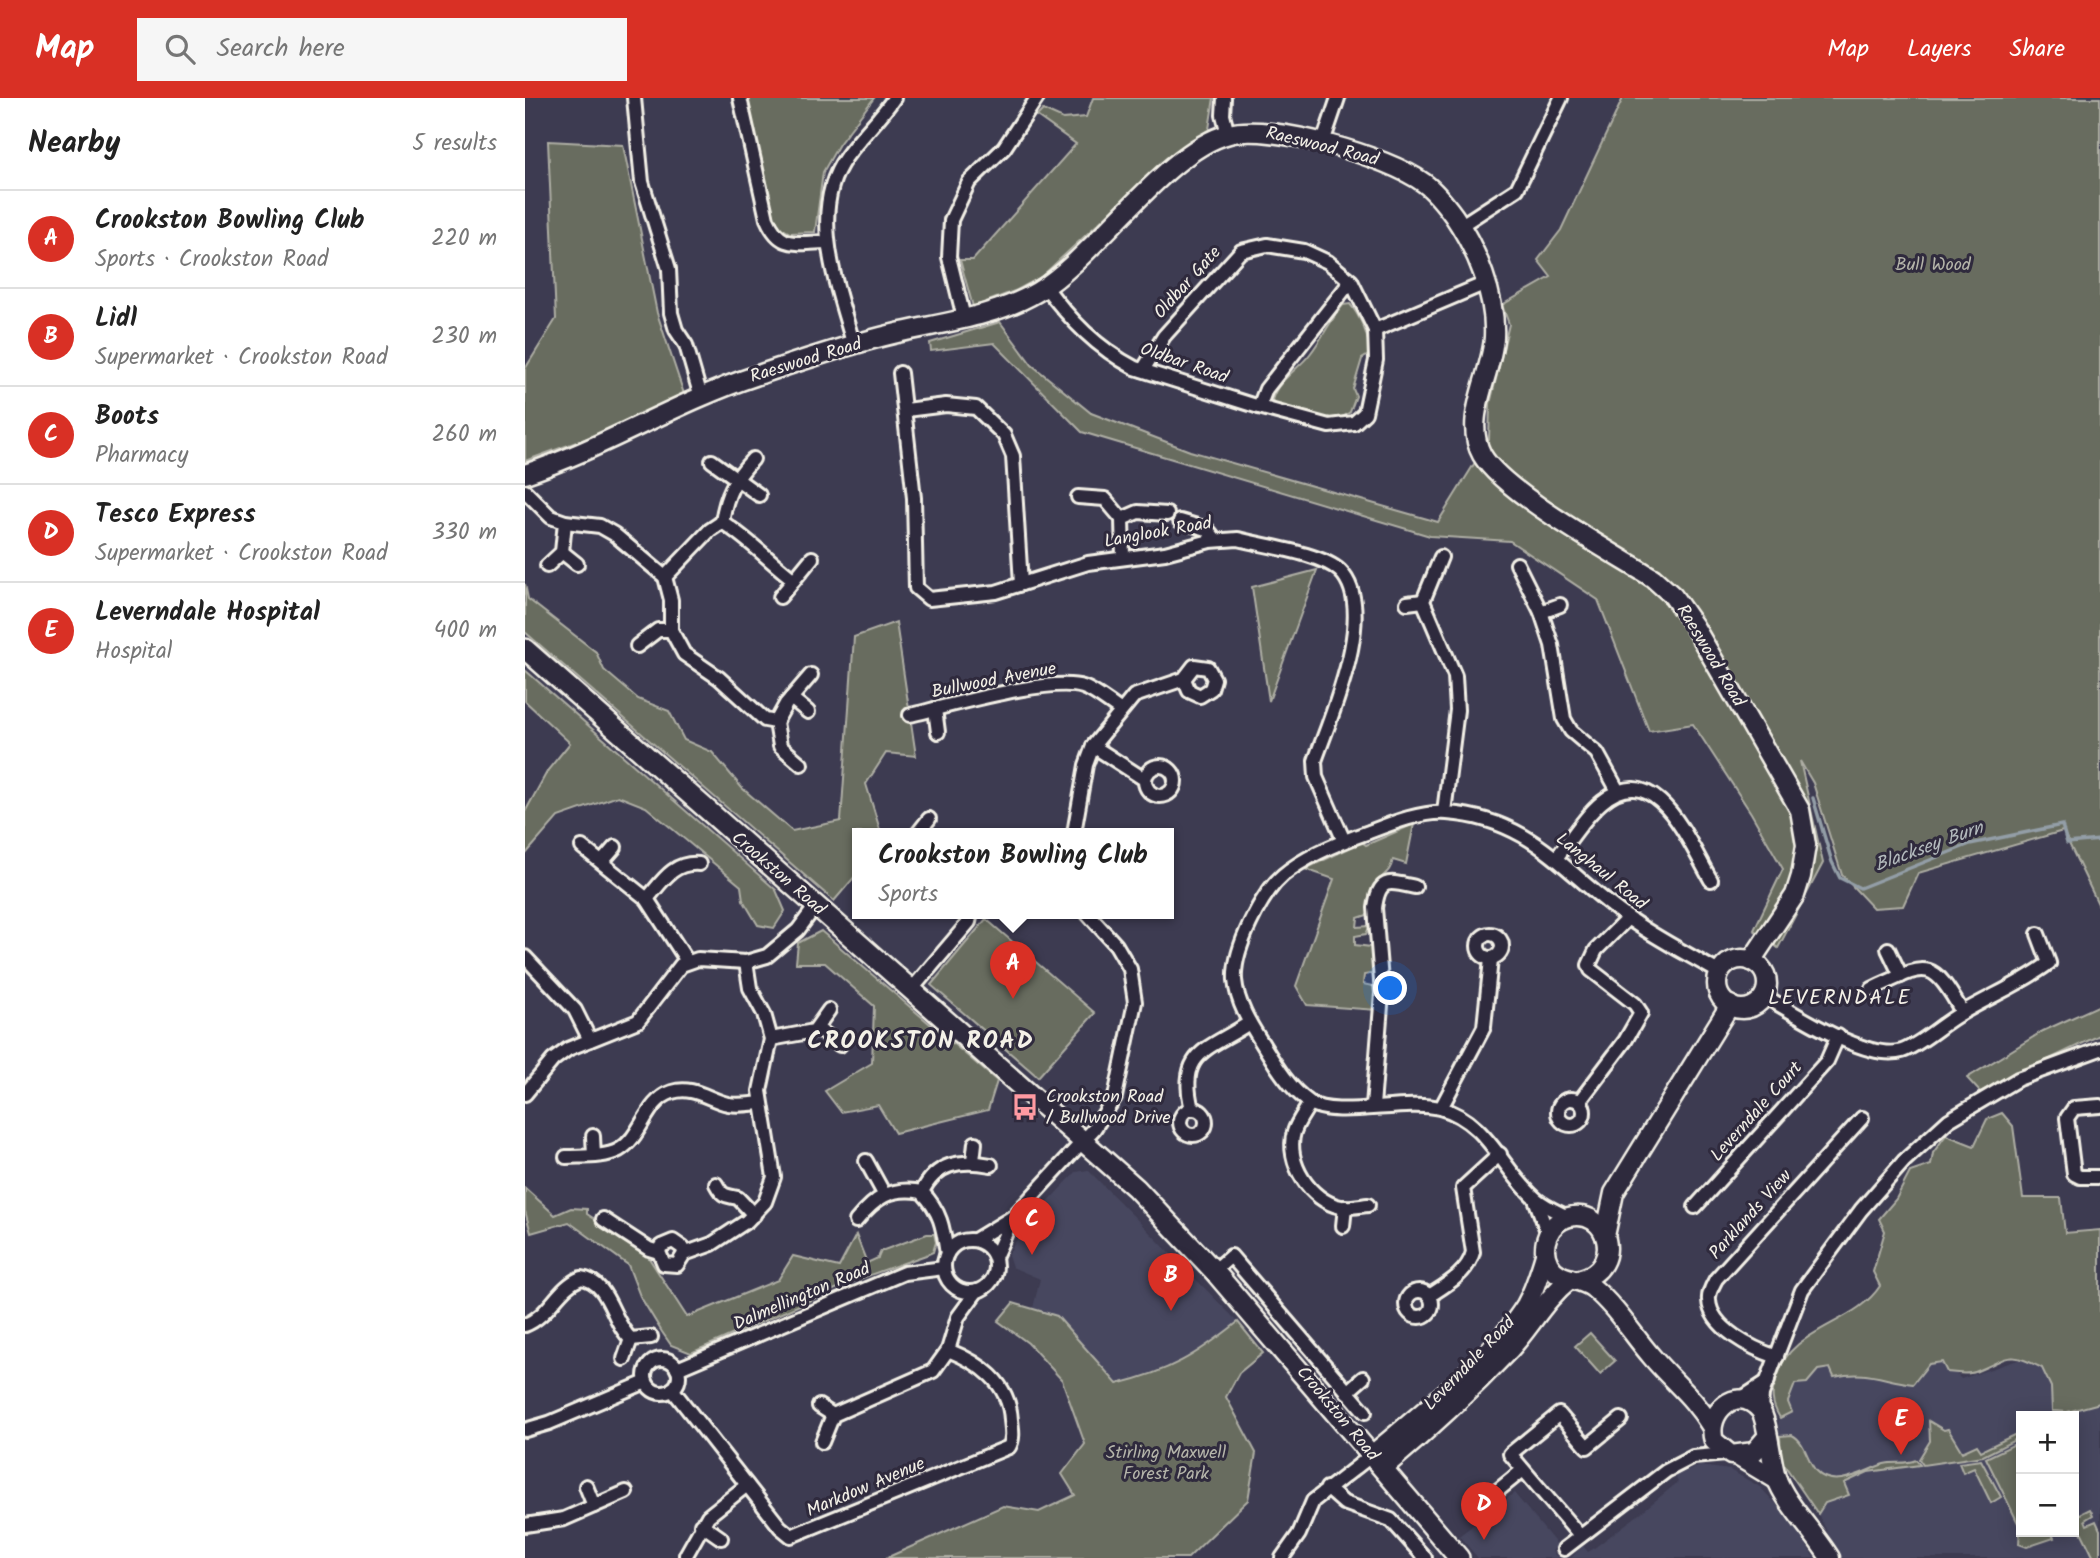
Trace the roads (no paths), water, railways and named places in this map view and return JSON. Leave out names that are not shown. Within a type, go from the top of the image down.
[{"type":"main road","name":"Crookston Road","points":[[525,649],[1136,1188],[1214,1271],[1459,1558]]},
{"type":"street","points":[[634,98],[642,182],[669,269],[671,313],[686,345],[701,397]]},
{"type":"street","points":[[740,98],[767,219],[773,233],[787,243],[827,242]]},
{"type":"street","points":[[854,346],[829,259],[827,242],[832,193],[841,167],[894,98]]},
{"type":"street","points":[[964,318],[949,257],[951,220],[969,182],[1004,148],[1037,98]]},
{"type":"street","points":[[1224,98],[1223,115],[1228,134]]},
{"type":"street","points":[[1322,145],[1338,98]]},
{"type":"street","points":[[1460,226],[1517,189],[1560,98]]},
{"type":"street","name":"Raeswood Road","points":[[525,474],[614,439],[701,397],[751,377],[854,346],[964,318],[1027,297],[1068,269],[1188,154],[1212,139],[1228,134],[1258,131],[1382,160],[1423,183],[1443,202],[1460,226],[1486,283],[1494,335],[1475,426],[1483,457],[1510,485],[1653,578],[1673,596],[1694,625],[1800,810],[1806,845],[1801,876],[1794,895],[1751,961]]},
{"type":"street","name":"Oldbar Gate","points":[[1143,370],[1164,336],[1241,251],[1267,245],[1304,251],[1328,262],[1351,281]]},
{"type":"street","points":[[1259,407],[1266,389],[1351,281],[1375,336],[1486,283]]},
{"type":"street","name":"Oldbar Road","points":[[1045,286],[1082,331],[1121,360],[1143,370],[1259,407],[1329,426],[1354,423],[1365,413],[1376,360],[1375,336]]},
{"type":"street","name":"Langlook Road","points":[[900,373],[914,498],[916,588],[929,599],[996,592],[1088,563],[1165,553],[1216,540],[1238,539],[1314,558],[1340,571],[1350,585],[1355,612],[1348,669],[1315,761],[1316,777],[1344,841]]},
{"type":"street","points":[[906,410],[946,405],[976,408],[1004,436],[1013,456],[1021,584]]},
{"type":"street","points":[[666,577],[710,530],[722,522],[726,497],[734,479],[753,459]]},
{"type":"street","points":[[712,461],[759,495]]},
{"type":"street","points":[[525,491],[551,517],[565,522],[600,526],[614,534],[666,577],[671,600],[671,630],[684,654],[727,684],[765,720],[776,723]]},
{"type":"street","points":[[1078,497],[1105,499],[1122,519],[1123,557]]},
{"type":"street","points":[[1122,519],[1138,512],[1167,514]]},
{"type":"street","points":[[1180,521],[1207,528],[1216,540]]},
{"type":"street","points":[[547,566],[562,552],[565,522]]},
{"type":"street","points":[[722,522],[747,538],[769,561],[794,580]]},
{"type":"street","points":[[562,552],[577,564]]},
{"type":"street","points":[[1441,557],[1423,601],[1455,676],[1458,710],[1444,812]]},
{"type":"street","points":[[780,597],[812,558]]},
{"type":"street","points":[[1517,564],[1541,612],[1552,645],[1564,719],[1571,731],[1597,752],[1618,792]]},
{"type":"street","points":[[1407,603],[1423,601]]},
{"type":"street","points":[[1541,612],[1560,605]]},
{"type":"street","points":[[637,646],[658,630],[671,630]]},
{"type":"street","points":[[801,764],[781,746],[776,723],[791,698],[811,675]]},
{"type":"street","points":[[1075,828],[1086,765],[1093,746],[1134,696],[1184,679]]},
{"type":"street","name":"Bullwood Avenue","points":[[910,715],[1066,684],[1083,687],[1120,710]]},
{"type":"street","points":[[791,698],[808,712]]},
{"type":"street","points":[[935,709],[938,732]]},
{"type":"street","points":[[1093,746],[1144,779]]},
{"type":"street","points":[[1557,857],[1601,802],[1618,792],[1643,790],[1666,804],[1711,880]]},
{"type":"street","name":"Langhaul Road","points":[[1310,1103],[1284,1077],[1249,1023],[1238,994],[1235,977],[1249,926],[1265,896],[1283,875],[1344,841],[1400,821],[1444,812],[1485,819],[1524,836],[1557,857],[1628,918],[1720,973]]},
{"type":"street","points":[[922,828],[929,819]]},
{"type":"street","points":[[582,847],[647,899],[687,961]]},
{"type":"street","points":[[602,862],[615,847]]},
{"type":"street","points":[[647,899],[673,869],[685,862],[699,863]]},
{"type":"street","points":[[1373,1106],[1382,993],[1375,908],[1377,895],[1383,885],[1391,882],[1415,887]]},
{"type":"street","points":[[525,1094],[560,1055],[638,1021],[687,961],[710,958],[746,962],[778,948],[815,907]]},
{"type":"street","points":[[1579,1102],[1625,1041],[1641,1013],[1635,1004],[1591,970],[1589,965],[1597,950],[1628,918]]},
{"type":"street","points":[[912,989],[970,919]]},
{"type":"street","points":[[822,1442],[833,1415],[933,1371],[948,1350],[958,1317],[977,1291],[993,1279],[995,1258],[1013,1217],[1094,1129],[1115,1097],[1135,1003],[1130,969],[1116,945],[1092,919]]},
{"type":"street","points":[[1764,996],[1838,1036],[1880,1052],[1896,1053],[1962,1012],[2055,964],[2038,934]]},
{"type":"street","points":[[1888,949],[1901,976]]},
{"type":"street","points":[[525,957],[575,1010],[590,1041]]},
{"type":"street","points":[[1441,1108],[1484,1027],[1491,959]]},
{"type":"street","points":[[1735,961],[1751,961],[1766,976],[1764,996],[1749,1008],[1730,1005],[1718,990],[1720,973],[1735,961]]},
{"type":"street","points":[[659,1252],[664,1264],[671,1267],[677,1265],[684,1254],[712,1244],[754,1215],[765,1202],[774,1177],[760,1102],[772,1039],[764,1014],[750,988],[746,962]]},
{"type":"street","points":[[1872,989],[1919,969],[1935,973],[1945,981],[1962,1012]]},
{"type":"street","points":[[1605,1236],[1614,1193],[1730,1005]]},
{"type":"street","points":[[772,1039],[796,1036],[818,1029],[829,1010]]},
{"type":"street","points":[[1192,1109],[1187,1076],[1193,1060],[1213,1042],[1249,1023]]},
{"type":"street","points":[[818,1029],[840,1045]]},
{"type":"street","name":"Leverndale Court","points":[[1695,1207],[1827,1060],[1838,1036]]},
{"type":"street","points":[[1761,1410],[1767,1381],[1802,1290],[1860,1210],[1903,1161],[1949,1120],[2018,1079],[2100,1049]]},
{"type":"street","points":[[566,1157],[594,1156],[618,1150],[628,1143],[654,1104],[670,1092],[688,1090],[729,1104],[760,1102]]},
{"type":"street","points":[[1368,1205],[1345,1208],[1321,1199],[1303,1178],[1294,1161],[1294,1133],[1310,1103],[1335,1109],[1356,1110],[1398,1104],[1441,1108],[1468,1122],[1500,1154],[1535,1199],[1548,1234]]},
{"type":"street","points":[[2100,1106],[2074,1108],[2067,1118],[2074,1174],[2080,1177],[2100,1177]]},
{"type":"street","name":"Parklands View","points":[[1777,1357],[1738,1337],[1713,1317],[1708,1297],[1716,1279],[1862,1118]]},
{"type":"street","points":[[593,1136],[594,1156]]},
{"type":"street","points":[[973,1161],[975,1143]]},
{"type":"street","points":[[1429,1296],[1448,1284],[1471,1262],[1473,1252],[1463,1188],[1500,1154]]},
{"type":"street","points":[[866,1161],[884,1194]]},
{"type":"street","points":[[922,1192],[933,1172],[973,1161],[991,1165]]},
{"type":"street","points":[[716,1184],[722,1195],[727,1199],[738,1198],[754,1215]]},
{"type":"street","points":[[856,1221],[870,1203],[884,1194],[902,1190],[922,1192],[936,1207],[944,1224],[947,1254],[944,1268],[952,1284],[958,1317]]},
{"type":"street","points":[[1614,1193],[1575,1217],[1556,1223],[1548,1234],[1545,1255],[1557,1273],[1576,1279],[1613,1306],[1653,1358],[1695,1400],[1711,1429],[1714,1441],[1731,1455],[1777,1480]]},
{"type":"street","points":[[1535,1199],[1575,1217],[1596,1223],[1605,1236],[1608,1250],[1604,1263],[1595,1274],[1576,1279]]},
{"type":"street","points":[[1343,1226],[1345,1208]]},
{"type":"street","points":[[947,1254],[957,1243],[972,1240],[1013,1217]]},
{"type":"street","points":[[603,1219],[649,1249],[659,1252]]},
{"type":"street","points":[[944,1224],[987,1245],[995,1258]]},
{"type":"street","points":[[659,1252],[666,1242],[673,1241],[679,1243],[684,1254]]},
{"type":"street","name":"Leverndale Road","points":[[1377,1462],[1513,1323],[1531,1296],[1545,1255]]},
{"type":"street","name":"Crookston Road","points":[[1214,1271],[1231,1256],[1365,1412]]},
{"type":"street","points":[[1604,1263],[1613,1306]]},
{"type":"street","name":"Dalmellington Road","points":[[525,1430],[541,1426],[646,1382],[646,1369],[655,1360],[668,1360],[677,1369],[904,1273],[944,1268]]},
{"type":"street","points":[[525,1325],[542,1317],[576,1280],[587,1279],[605,1295],[618,1323],[631,1339]]},
{"type":"street","name":"Leverndale Road","points":[[1377,1462],[1452,1407],[1510,1348],[1552,1295],[1576,1279]]},
{"type":"street","points":[[952,1284],[963,1291],[977,1291]]},
{"type":"street","points":[[631,1339],[651,1337]]},
{"type":"street","points":[[624,1359],[631,1339]]},
{"type":"street","name":"Markdow Avenue","points":[[672,1389],[780,1527],[791,1536],[1009,1447],[1013,1437],[1011,1406],[1005,1392],[984,1368],[948,1350]]},
{"type":"street","points":[[646,1382],[657,1392],[672,1389],[679,1376],[677,1369]]},
{"type":"street","name":"Crookston Road","points":[[1347,1392],[1363,1378]]},
{"type":"street","points":[[1693,1457],[1730,1403],[1767,1381]]},
{"type":"street","points":[[1695,1400],[1730,1403],[1748,1401],[1761,1410],[1766,1422],[1766,1438],[1777,1480],[1830,1558]]},
{"type":"street","points":[[819,1406],[833,1415]]},
{"type":"street","points":[[1580,1536],[1510,1454],[1559,1414],[1587,1447],[1621,1419]]},
{"type":"street","points":[[1564,1549],[1666,1471],[1693,1457],[1754,1452],[1766,1438]]},
{"type":"street","points":[[1282,1558],[1299,1534],[1313,1502],[1327,1488],[1377,1462]]},
{"type":"street","points":[[1491,1496],[1523,1470]]},
{"type":"street","points":[[686,1555],[701,1524],[747,1485]]},
{"type":"street","points":[[586,1486],[594,1506]]},
{"type":"street","points":[[1327,1488],[1344,1503],[1391,1520],[1425,1558]]},
{"type":"street","points":[[525,1525],[564,1519],[627,1492]]},
{"type":"street","points":[[701,1524],[721,1538]]},
{"type":"waterway","name":"Blacksey Burn","points":[[1813,798],[1832,862],[1840,878],[1860,888],[1970,844],[2062,825],[2067,843],[2100,840]]},
{"type":"place","name":"Crookston Bowling Club","points":[[1013,999]]},
{"type":"place","name":"Crookston Road / Bullwood Drive","points":[[1025,1107]]},
{"type":"place","name":"Boots","points":[[1032,1255]]},
{"type":"place","name":"Lidl","points":[[1171,1311]]},
{"type":"place","name":"Leverndale Hospital","points":[[1901,1455]]},
{"type":"place","name":"Tesco Express","points":[[1484,1540]]},
{"type":"district","name":"LEVERNDALE","points":[[1840,998]]},
{"type":"district","name":"CROOKSTON ROAD","points":[[921,1041]]},
{"type":"park label","name":"Bull Wood","points":[[1933,265]]},
{"type":"park label","name":"Stirling Maxwell Forest Park","points":[[1166,1463]]}]
